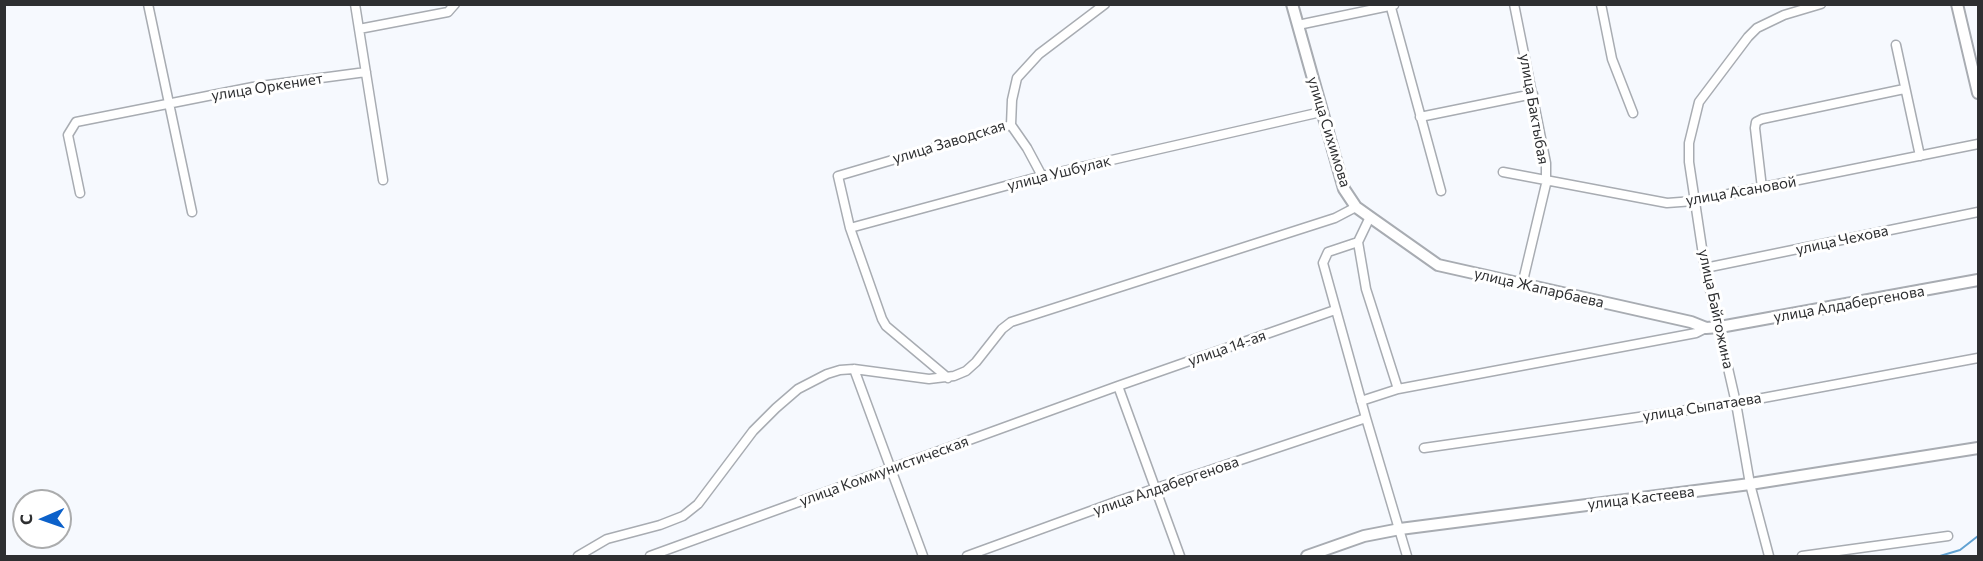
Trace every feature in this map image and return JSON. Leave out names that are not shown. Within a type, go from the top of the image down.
[{"type":"street","points":[[148,4],[192,212]]},
{"type":"street","points":[[355,4],[383,180]]},
{"type":"street","points":[[359,29],[448,12],[455,4]]},
{"type":"street","name":"улица Заводская","points":[[850,228],[838,176],[1011,125],[1012,100],[1017,78],[1039,54],[1105,4]]},
{"type":"street","name":"улица Сихимова","points":[[1292,4],[1344,189],[1356,207],[1370,218]]},
{"type":"street","name":"улица Бактыбая","points":[[1514,4],[1546,163],[1546,181],[1522,285]]},
{"type":"street","points":[[1601,4],[1612,58],[1633,113]]},
{"type":"street","name":"улица Байгожина","points":[[1769,556],[1750,484],[1736,403],[1705,268],[1689,162],[1689,143],[1702,96],[1748,37],[1757,28],[1784,15],[1821,4]]},
{"type":"street","points":[[1957,4],[1978,93]]},
{"type":"street","points":[[1298,25],[1391,5],[1441,191]]},
{"type":"street","points":[[1896,45],[1920,156]]},
{"type":"street","name":"улица Оркениет","points":[[80,193],[68,135],[76,122],[253,87],[366,72]]},
{"type":"street","points":[[1762,188],[1756,122],[1761,119],[1904,89]]},
{"type":"street","points":[[1420,117],[1533,94]]},
{"type":"street","name":"улица Ушбулак","points":[[850,228],[1042,176],[1321,112]]},
{"type":"street","points":[[1011,125],[1042,176]]},
{"type":"street","name":"улица Асановой","points":[[1503,172],[1666,203],[1694,201],[1978,144]]},
{"type":"street","points":[[578,556],[607,539],[660,525],[683,516],[698,504],[753,431],[776,408],[798,389],[826,374],[854,369],[929,378],[948,378],[966,370],[976,362],[1011,322],[1335,218],[1356,207]]},
{"type":"street","name":"улица Чехова","points":[[1705,268],[1978,212]]},
{"type":"street","points":[[1370,218],[1358,242],[1366,289],[1398,389]]},
{"type":"street","name":"улица Жапарбаева","points":[[1370,218],[1438,265],[1691,322],[1706,328],[1720,327]]},
{"type":"street","points":[[850,228],[886,326],[948,378]]},
{"type":"street","points":[[1358,242],[1328,252],[1323,263],[1407,556]]},
{"type":"street","name":"улица Алдабергенова","points":[[1720,327],[1978,280]]},
{"type":"street","name":"улица 14-ая","points":[[1118,386],[1335,310]]},
{"type":"street","points":[[1361,401],[1398,389],[1696,333],[1706,328]]},
{"type":"street","name":"улица Сыпатаева","points":[[1424,448],[1736,403],[1978,358]]},
{"type":"street","points":[[854,369],[922,556]]},
{"type":"street","points":[[1118,386],[1180,556]]},
{"type":"street","name":"улица Коммунистическая","points":[[650,556],[670,553],[1118,386]]},
{"type":"street","name":"улица Алдабергенова","points":[[967,556],[1155,489],[1366,418]]},
{"type":"street","name":"улица Кастеева","points":[[1307,556],[1364,536],[1400,529],[1750,484],[1978,448]]},
{"type":"street","points":[[1802,556],[1948,536]]},
{"type":"waterway","points":[[1940,556],[1960,550],[1978,536]]}]
